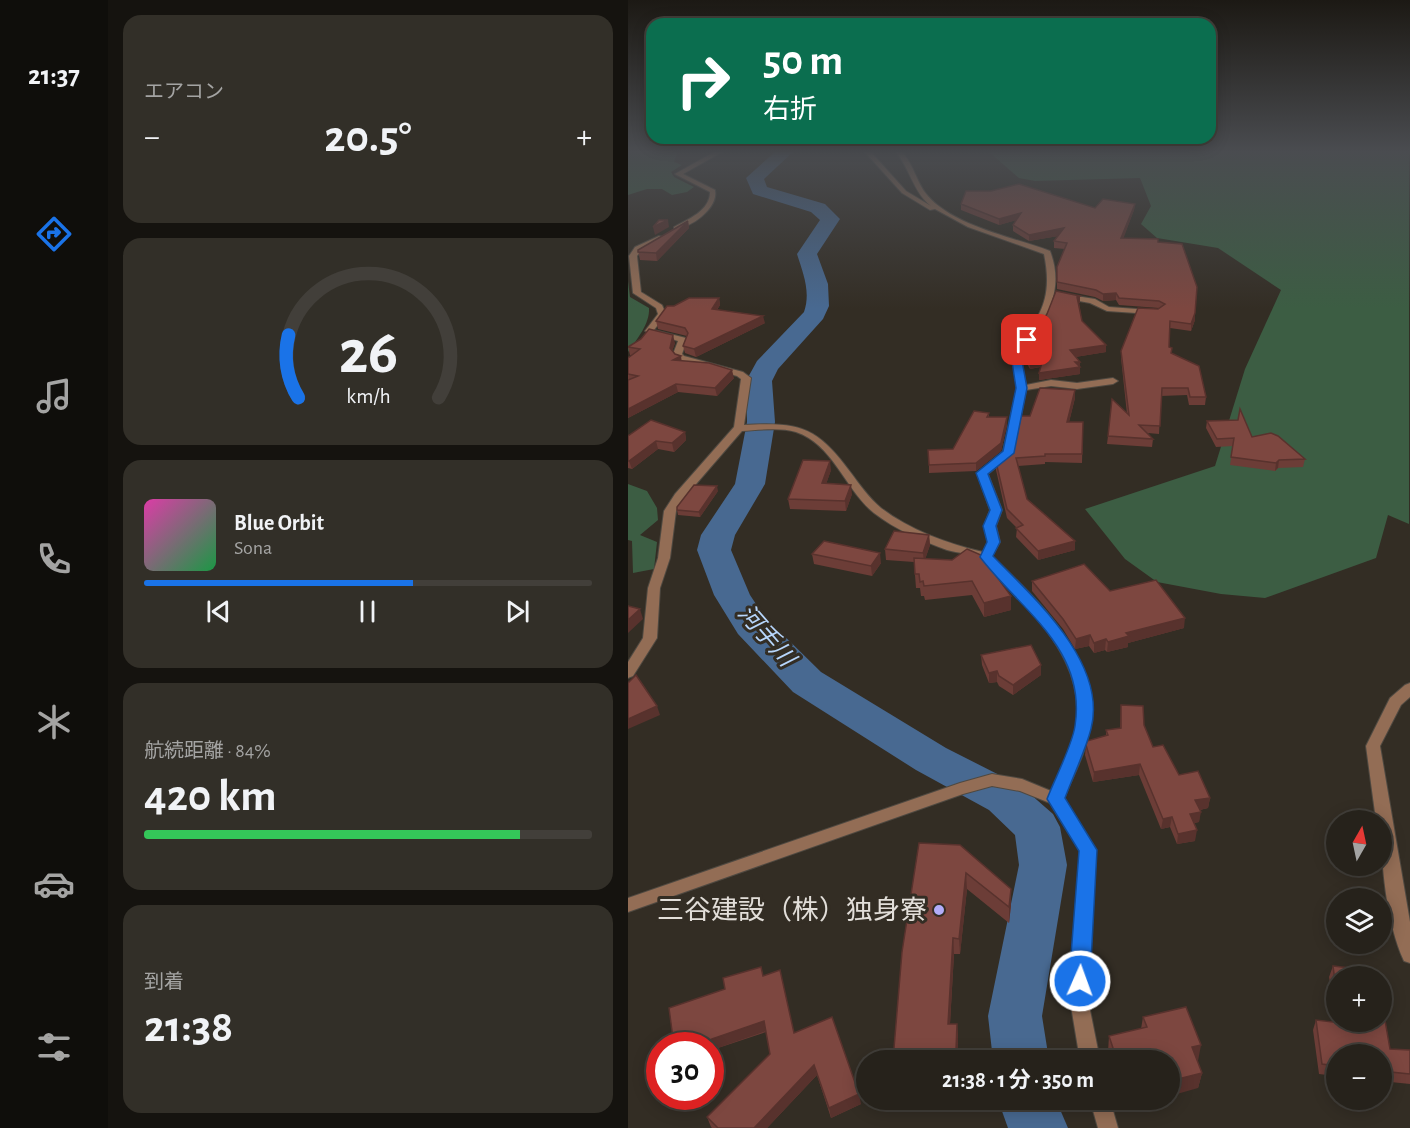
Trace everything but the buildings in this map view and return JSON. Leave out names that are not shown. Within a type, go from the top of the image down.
[{"type":"street","points":[[628,673],[650,638],[654,588],[664,558],[670,511],[679,496],[745,428],[746,378],[740,374],[681,358],[677,354],[683,340],[649,331],[661,314],[659,307],[637,293],[633,256],[638,249],[695,218],[711,204]]},
{"type":"street","points":[[923,204],[939,213],[1047,253],[1052,272],[1048,309],[1016,355],[1022,388],[1008,453],[982,473],[996,510],[990,526],[994,542],[986,557]]},
{"type":"street","points":[[933,204],[952,216]]},
{"type":"street","points":[[1050,292],[1092,301],[1107,309],[1158,312]]},
{"type":"street","points":[[1022,388],[1051,382],[1077,386],[1113,381]]},
{"type":"street","points":[[745,428],[770,427],[799,430],[817,440],[869,503],[896,524],[971,554],[986,557],[1046,619],[1068,648],[1085,696],[1083,728],[1056,799]]},
{"type":"street","points":[[1410,688],[1395,702],[1373,746],[1398,904],[1410,955]]},
{"type":"street","points":[[628,905],[960,789],[992,780],[1022,785],[1056,799],[1088,850],[1079,1000],[1088,1050]]},
{"type":"street","points":[[1103,1110],[1108,1128]]},
{"type":"green space","points":[[1150,204],[1409,204],[1409,524],[1388,515],[1376,558],[1265,598],[1221,594],[1157,582],[1125,559],[1085,509],[1215,466],[1245,369],[1281,290],[1218,248],[1157,238],[1141,224],[1151,206]]},
{"type":"green space","points":[[628,281],[630,297],[649,308],[649,314],[639,337],[628,352]]},
{"type":"green space","points":[[628,484],[647,491],[657,508],[658,520],[640,535],[657,542],[654,569],[633,573],[632,541],[628,540]]},
{"type":"waterway","name":"河手川","points":[[804,204],[818,208],[830,219],[807,254],[817,284],[818,306],[815,314],[766,366],[759,381],[761,422],[750,484],[718,535],[714,550],[732,595],[751,625],[807,682],[931,759],[1005,798],[1037,827],[1043,865],[1015,1016],[1020,1050]]},
{"type":"waterway","name":"河手川","points":[[1031,1110],[1038,1128]]},
{"type":"place","name":"三谷建設（株）独身寮","points":[[939,910]]},
{"type":"route","points":[[1027,340],[1016,355],[1022,388],[1008,453],[982,473],[996,510],[990,526],[994,542],[986,557],[1046,619],[1068,648],[1085,696],[1083,728],[1056,799],[1088,850],[1080,981]]}]
